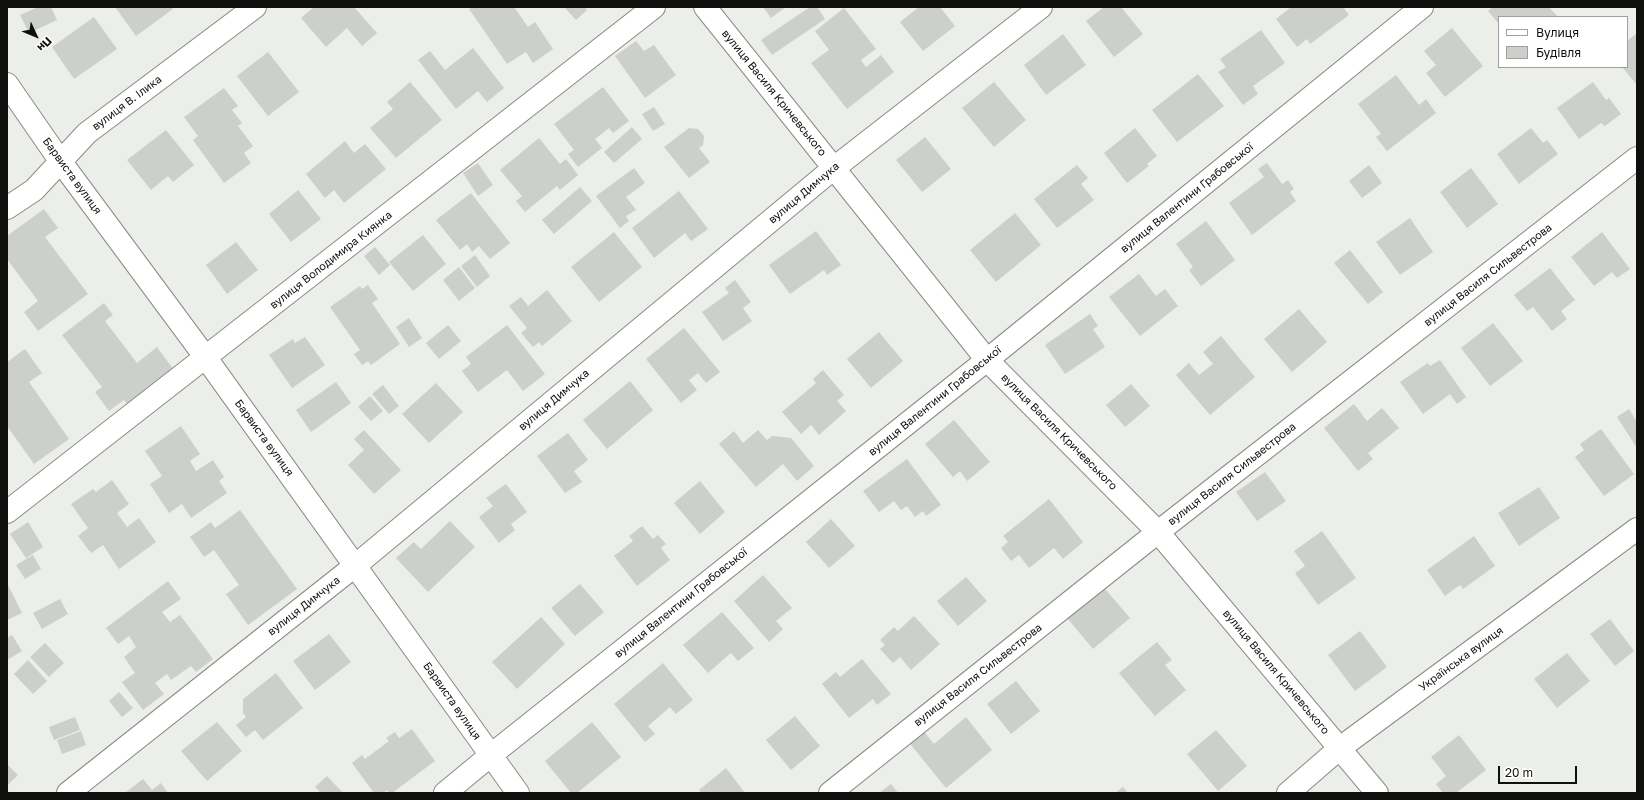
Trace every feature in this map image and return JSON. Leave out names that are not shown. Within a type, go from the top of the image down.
[{"type":"street","name":"вулиця В. Ілика","points":[[7,208],[34,190],[87,133],[255,7]]},
{"type":"street","name":"вулиця Володимира Киянка","points":[[7,512],[654,7]]},
{"type":"street","name":"вулиця Василя Кричевського","points":[[705,7],[987,360],[1158,532],[1377,793]]},
{"type":"street","name":"вулиця Димчука","points":[[68,793],[356,565],[834,168],[1041,7]]},
{"type":"street","name":"вулиця Валентини Грабовської","points":[[445,793],[490,755],[987,360],[1422,7]]},
{"type":"street","name":"Барвиста вулиця","points":[[7,84],[61,162],[206,358],[356,565],[518,793]]},
{"type":"street","name":"вулиця Василя Сильвестрова","points":[[830,793],[1158,532],[1637,158]]},
{"type":"street","name":"Українська вулиця","points":[[1288,793],[1340,748],[1637,529]]},
{"type":"building","points":[[38,7],[51,7],[57,20],[29,33],[20,15]]},
{"type":"building","points":[[115,7],[171,7],[173,9],[136,36]]},
{"type":"building","points":[[314,7],[354,7],[377,33],[362,46],[347,28],[326,47],[301,18]]},
{"type":"building","points":[[472,7],[514,7],[528,27],[535,22],[553,49],[533,63],[526,52],[507,64],[469,9]]},
{"type":"building","points":[[564,7],[585,7],[587,10],[576,20]]},
{"type":"building","points":[[763,7],[786,7],[771,18]]},
{"type":"building","points":[[810,7],[817,7],[825,19],[772,55],[761,40]]},
{"type":"building","points":[[919,7],[940,7],[955,26],[923,51],[900,22]]},
{"type":"building","points":[[1104,7],[1121,7],[1143,34],[1114,57],[1086,21]]},
{"type":"building","points":[[1291,7],[1343,7],[1349,15],[1310,44],[1307,39],[1297,47],[1276,19]]},
{"type":"building","points":[[1493,7],[1549,7],[1557,16],[1498,16],[1498,23],[1488,11]]},
{"type":"building","points":[[844,8],[876,49],[861,60],[866,67],[881,55],[894,72],[847,109],[811,63],[829,50],[815,31]]},
{"type":"building","points":[[94,17],[117,49],[74,79],[52,47]]},
{"type":"building","points":[[1452,28],[1483,66],[1445,97],[1426,73],[1436,65],[1424,51]]},
{"type":"building","points":[[1261,30],[1285,63],[1253,86],[1258,94],[1243,105],[1218,72],[1226,67],[1220,59]]},
{"type":"building","points":[[1637,33],[1637,85],[1623,68],[1628,68],[1628,40]]},
{"type":"building","points":[[1063,34],[1086,65],[1046,95],[1024,65]]},
{"type":"building","points":[[636,41],[644,51],[654,45],[676,75],[645,98],[615,56]]},
{"type":"building","points":[[473,48],[504,88],[487,102],[478,91],[456,109],[418,60],[430,51],[445,70]]},
{"type":"building","points":[[268,52],[299,92],[268,116],[237,76]]},
{"type":"building","points":[[1198,74],[1224,106],[1177,142],[1152,110]]},
{"type":"building","points":[[1396,75],[1419,105],[1426,99],[1436,113],[1387,151],[1376,137],[1381,134],[1358,104]]},
{"type":"building","points":[[410,82],[442,120],[396,158],[370,128],[393,109],[387,102]]},
{"type":"building","points":[[994,82],[1026,120],[994,147],[962,108]]},
{"type":"building","points":[[1593,82],[1606,100],[1609,98],[1621,114],[1605,126],[1601,123],[1579,139],[1557,108]]},
{"type":"building","points":[[603,87],[629,121],[613,133],[609,128],[595,139],[602,148],[578,167],[568,154],[574,150],[554,124]]},
{"type":"building","points":[[224,88],[238,106],[232,110],[242,123],[238,126],[253,146],[244,153],[251,163],[224,183],[193,140],[198,136],[184,117]]},
{"type":"building","points":[[654,107],[665,124],[653,131],[642,114]]},
{"type":"building","points":[[632,127],[642,139],[614,163],[604,152]]},
{"type":"building","points":[[689,128],[698,129],[704,136],[703,145],[699,148],[710,162],[689,178],[664,147]]},
{"type":"building","points":[[1135,128],[1157,156],[1147,164],[1149,166],[1127,183],[1104,153]]},
{"type":"building","points":[[1531,128],[1543,143],[1547,140],[1558,154],[1519,184],[1497,154]]},
{"type":"building","points":[[166,130],[194,165],[173,182],[168,176],[151,190],[127,160]]},
{"type":"building","points":[[925,137],[951,169],[922,192],[896,160]]},
{"type":"building","points":[[539,138],[560,164],[566,159],[578,175],[560,190],[557,186],[525,212],[516,201],[522,196],[500,170]]},
{"type":"building","points":[[345,141],[354,153],[365,144],[386,169],[344,203],[334,190],[325,198],[306,174]]},
{"type":"building","points":[[478,163],[493,185],[478,196],[463,173]]},
{"type":"building","points":[[1267,163],[1282,184],[1288,180],[1294,189],[1290,192],[1296,201],[1252,235],[1229,203],[1264,177],[1258,169]]},
{"type":"building","points":[[1077,165],[1088,178],[1081,184],[1094,200],[1057,228],[1034,199]]},
{"type":"building","points":[[1369,165],[1382,183],[1362,198],[1349,181]]},
{"type":"building","points":[[634,168],[645,183],[626,197],[636,210],[626,216],[629,221],[620,228],[596,196]]},
{"type":"building","points":[[1471,168],[1498,204],[1467,228],[1440,192]]},
{"type":"building","points":[[580,187],[592,201],[554,234],[542,220]]},
{"type":"building","points":[[298,190],[321,219],[291,242],[269,214]]},
{"type":"building","points":[[679,191],[708,229],[691,241],[685,233],[654,258],[632,228]]},
{"type":"building","points":[[471,193],[510,243],[490,259],[479,246],[472,252],[467,244],[460,250],[436,220]]},
{"type":"building","points":[[44,209],[58,228],[45,237],[88,294],[38,331],[24,312],[38,301],[7,259],[7,236]]},
{"type":"building","points":[[1015,213],[1041,245],[996,282],[970,250]]},
{"type":"building","points":[[1410,218],[1433,252],[1400,275],[1376,242]]},
{"type":"building","points":[[1206,221],[1235,260],[1201,286],[1189,270],[1193,267],[1176,244]]},
{"type":"building","points":[[816,231],[841,265],[827,275],[824,270],[790,294],[769,265]]},
{"type":"building","points":[[614,232],[642,267],[599,302],[571,267]]},
{"type":"building","points":[[1602,232],[1630,269],[1617,278],[1612,272],[1594,286],[1571,257]]},
{"type":"building","points":[[423,235],[446,264],[413,291],[389,262]]},
{"type":"building","points":[[236,242],[258,270],[227,294],[206,265]]},
{"type":"building","points":[[375,247],[390,265],[379,275],[364,256]]},
{"type":"building","points":[[1350,250],[1383,292],[1368,304],[1334,263]]},
{"type":"building","points":[[475,255],[490,276],[477,287],[461,266]]},
{"type":"building","points":[[459,267],[475,288],[459,301],[443,280]]},
{"type":"building","points":[[1550,268],[1575,300],[1561,311],[1567,319],[1552,331],[1533,307],[1527,311],[1514,295]]},
{"type":"building","points":[[1139,274],[1156,296],[1165,289],[1178,306],[1140,336],[1109,297]]},
{"type":"building","points":[[735,280],[751,302],[743,308],[752,321],[723,341],[702,312],[729,293],[725,288]]},
{"type":"building","points":[[368,285],[378,299],[372,303],[400,344],[371,365],[368,361],[362,365],[354,354],[360,350],[330,307],[360,286],[362,289]]},
{"type":"building","points":[[547,290],[572,321],[542,346],[539,342],[533,347],[521,333],[527,328],[509,306],[521,297],[528,306]]},
{"type":"building","points":[[104,303],[113,315],[105,321],[137,363],[157,347],[174,370],[128,405],[124,400],[109,411],[95,392],[102,387],[62,335]]},
{"type":"building","points":[[1299,309],[1327,342],[1292,372],[1264,339]]},
{"type":"building","points":[[1090,314],[1098,326],[1093,329],[1105,347],[1065,374],[1045,345]]},
{"type":"building","points":[[409,318],[422,338],[409,347],[396,327]]},
{"type":"building","points":[[1493,323],[1523,361],[1490,386],[1461,348]]},
{"type":"building","points":[[448,325],[461,341],[439,359],[426,343]]},
{"type":"building","points":[[507,325],[545,374],[523,391],[507,370],[478,392],[462,371],[471,364],[466,357]]},
{"type":"building","points":[[684,328],[720,372],[706,383],[698,373],[689,380],[697,390],[681,403],[646,359]]},
{"type":"building","points":[[879,332],[903,361],[871,388],[847,359]]},
{"type":"building","points":[[1221,336],[1255,377],[1210,415],[1176,375],[1189,363],[1199,375],[1213,364],[1203,352]]},
{"type":"building","points":[[305,337],[325,365],[292,388],[269,355],[293,339],[295,343]]},
{"type":"building","points":[[25,349],[42,373],[29,382],[69,439],[34,464],[7,426],[7,362]]},
{"type":"building","points":[[1440,360],[1466,397],[1457,404],[1450,394],[1423,414],[1400,382],[1428,363],[1430,366]]},
{"type":"building","points":[[823,370],[844,395],[837,401],[846,411],[819,435],[811,425],[801,434],[782,412],[816,383],[813,379]]},
{"type":"building","points":[[630,381],[653,410],[607,449],[583,420]]},
{"type":"building","points":[[336,382],[351,403],[311,432],[296,410]]},
{"type":"building","points":[[436,383],[463,412],[429,443],[402,414]]},
{"type":"building","points":[[1131,384],[1150,406],[1125,427],[1106,405]]},
{"type":"building","points":[[383,385],[399,406],[389,414],[372,394]]},
{"type":"building","points":[[370,396],[383,411],[371,421],[358,407]]},
{"type":"building","points":[[1354,404],[1367,421],[1382,408],[1399,428],[1368,453],[1373,459],[1358,471],[1324,428]]},
{"type":"building","points":[[1629,409],[1637,422],[1637,448],[1617,417]]},
{"type":"building","points":[[954,420],[990,462],[967,481],[960,471],[953,477],[925,444]]},
{"type":"building","points":[[181,426],[200,454],[190,461],[196,471],[213,460],[224,477],[219,481],[227,493],[191,518],[182,504],[169,513],[150,484],[162,476],[145,451]]},
{"type":"building","points":[[1601,429],[1634,474],[1604,496],[1575,457],[1584,450],[1580,444]]},
{"type":"building","points":[[364,430],[401,470],[374,494],[348,465],[364,450],[354,439]]},
{"type":"building","points":[[758,430],[767,440],[772,436],[791,438],[814,466],[797,481],[783,464],[756,487],[719,444],[734,431],[743,443]]},
{"type":"building","points":[[568,433],[588,460],[574,471],[582,482],[565,493],[537,456]]},
{"type":"building","points":[[907,459],[941,505],[926,516],[923,511],[915,517],[907,506],[901,510],[894,501],[879,512],[863,491]]},
{"type":"building","points":[[1265,472],[1286,501],[1257,521],[1236,492]]},
{"type":"building","points":[[112,480],[129,504],[117,513],[127,527],[139,518],[156,542],[119,569],[103,545],[91,553],[78,536],[88,528],[71,504],[93,489],[96,492]]},
{"type":"building","points":[[700,481],[725,512],[700,534],[674,503]]},
{"type":"building","points":[[506,484],[527,512],[511,524],[515,530],[499,543],[479,517],[493,506],[486,498]]},
{"type":"building","points":[[1539,487],[1560,518],[1519,546],[1498,513]]},
{"type":"building","points":[[1049,499],[1083,542],[1063,559],[1054,548],[1029,568],[1019,555],[1011,561],[1001,548],[1008,542],[1003,536]]},
{"type":"building","points":[[240,510],[297,589],[248,625],[226,594],[239,585],[214,550],[204,557],[190,537],[211,522],[215,528]]},
{"type":"building","points":[[831,519],[855,546],[829,568],[806,542]]},
{"type":"building","points":[[450,521],[475,547],[428,592],[396,558],[414,542],[421,549]]},
{"type":"building","points":[[28,522],[43,547],[26,558],[10,534]]},
{"type":"building","points":[[642,526],[653,539],[658,535],[666,544],[661,548],[670,560],[637,586],[614,556],[633,541],[629,536]]},
{"type":"building","points":[[1322,531],[1356,578],[1318,605],[1295,573],[1305,566],[1294,551]]},
{"type":"building","points":[[1474,536],[1495,566],[1463,589],[1460,585],[1445,596],[1427,570]]},
{"type":"building","points":[[33,555],[41,569],[25,579],[16,565]]},
{"type":"building","points":[[763,575],[792,608],[776,621],[783,629],[769,642],[734,601]]},
{"type":"building","points":[[966,577],[987,601],[958,626],[937,601]]},
{"type":"building","points":[[168,581],[181,599],[162,612],[170,622],[180,615],[213,659],[196,672],[191,666],[171,680],[167,674],[155,683],[164,694],[143,710],[122,682],[135,673],[124,657],[136,647],[129,636],[118,644],[106,628]]},
{"type":"building","points":[[7,583],[22,613],[7,620]]},
{"type":"building","points":[[1100,583],[1130,618],[1093,649],[1063,613]]},
{"type":"building","points":[[580,584],[604,612],[575,636],[551,608]]},
{"type":"building","points":[[60,599],[68,614],[42,629],[33,613]]},
{"type":"building","points":[[722,612],[754,648],[738,661],[731,653],[708,673],[683,645]]},
{"type":"building","points":[[914,616],[940,644],[911,670],[900,657],[893,663],[880,649],[885,645],[880,640],[894,627],[898,631]]},
{"type":"building","points":[[541,617],[565,644],[517,689],[492,662]]},
{"type":"building","points":[[1610,619],[1634,651],[1615,666],[1590,634]]},
{"type":"building","points":[[1360,631],[1387,667],[1355,691],[1328,655]]},
{"type":"building","points":[[329,634],[351,662],[315,690],[293,661]]},
{"type":"building","points":[[12,635],[22,651],[7,660],[7,638]]},
{"type":"building","points":[[1157,642],[1172,660],[1165,665],[1186,690],[1155,716],[1119,673]]},
{"type":"building","points":[[45,643],[64,663],[49,677],[30,657]]},
{"type":"building","points":[[1567,653],[1590,681],[1557,708],[1534,679]]},
{"type":"building","points":[[862,659],[891,694],[877,705],[873,699],[849,718],[822,684],[836,672],[840,677]]},
{"type":"building","points":[[28,660],[47,681],[33,694],[14,674]]},
{"type":"building","points":[[663,663],[693,700],[676,714],[670,707],[648,726],[655,734],[645,742],[614,704]]},
{"type":"building","points":[[276,673],[303,708],[263,740],[255,730],[246,737],[236,725],[246,717],[243,713],[243,699]]},
{"type":"building","points":[[1016,681],[1040,711],[1011,734],[987,704]]},
{"type":"building","points":[[119,692],[133,708],[122,717],[109,701]]},
{"type":"building","points":[[795,716],[820,746],[791,770],[766,740]]},
{"type":"building","points":[[75,717],[80,730],[54,740],[49,727]]},
{"type":"building","points":[[966,717],[992,750],[946,788],[907,740],[921,728],[934,744]]},
{"type":"building","points":[[217,722],[242,751],[207,781],[181,751]]},
{"type":"building","points":[[592,722],[621,757],[577,793],[571,793],[545,761]]},
{"type":"building","points":[[412,729],[435,761],[392,793],[389,793],[387,790],[383,793],[374,793],[352,763],[362,755],[365,759],[389,741],[386,738],[395,732],[399,738]]},
{"type":"building","points":[[1216,730],[1247,766],[1218,791],[1187,754]]},
{"type":"building","points":[[81,731],[86,745],[62,754],[57,740]]},
{"type":"building","points":[[1459,735],[1486,770],[1456,793],[1443,793],[1436,784],[1446,776],[1431,757]]},
{"type":"building","points":[[7,764],[18,775],[7,786]]},
{"type":"building","points":[[726,768],[745,793],[701,793],[699,790]]},
{"type":"building","points":[[327,776],[343,793],[321,793],[315,787]]},
{"type":"building","points":[[143,779],[152,790],[161,783],[168,793],[125,793]]},
{"type":"building","points":[[891,784],[898,793],[879,793]]},
{"type":"building","points":[[1123,787],[1128,793],[1115,793]]}]
